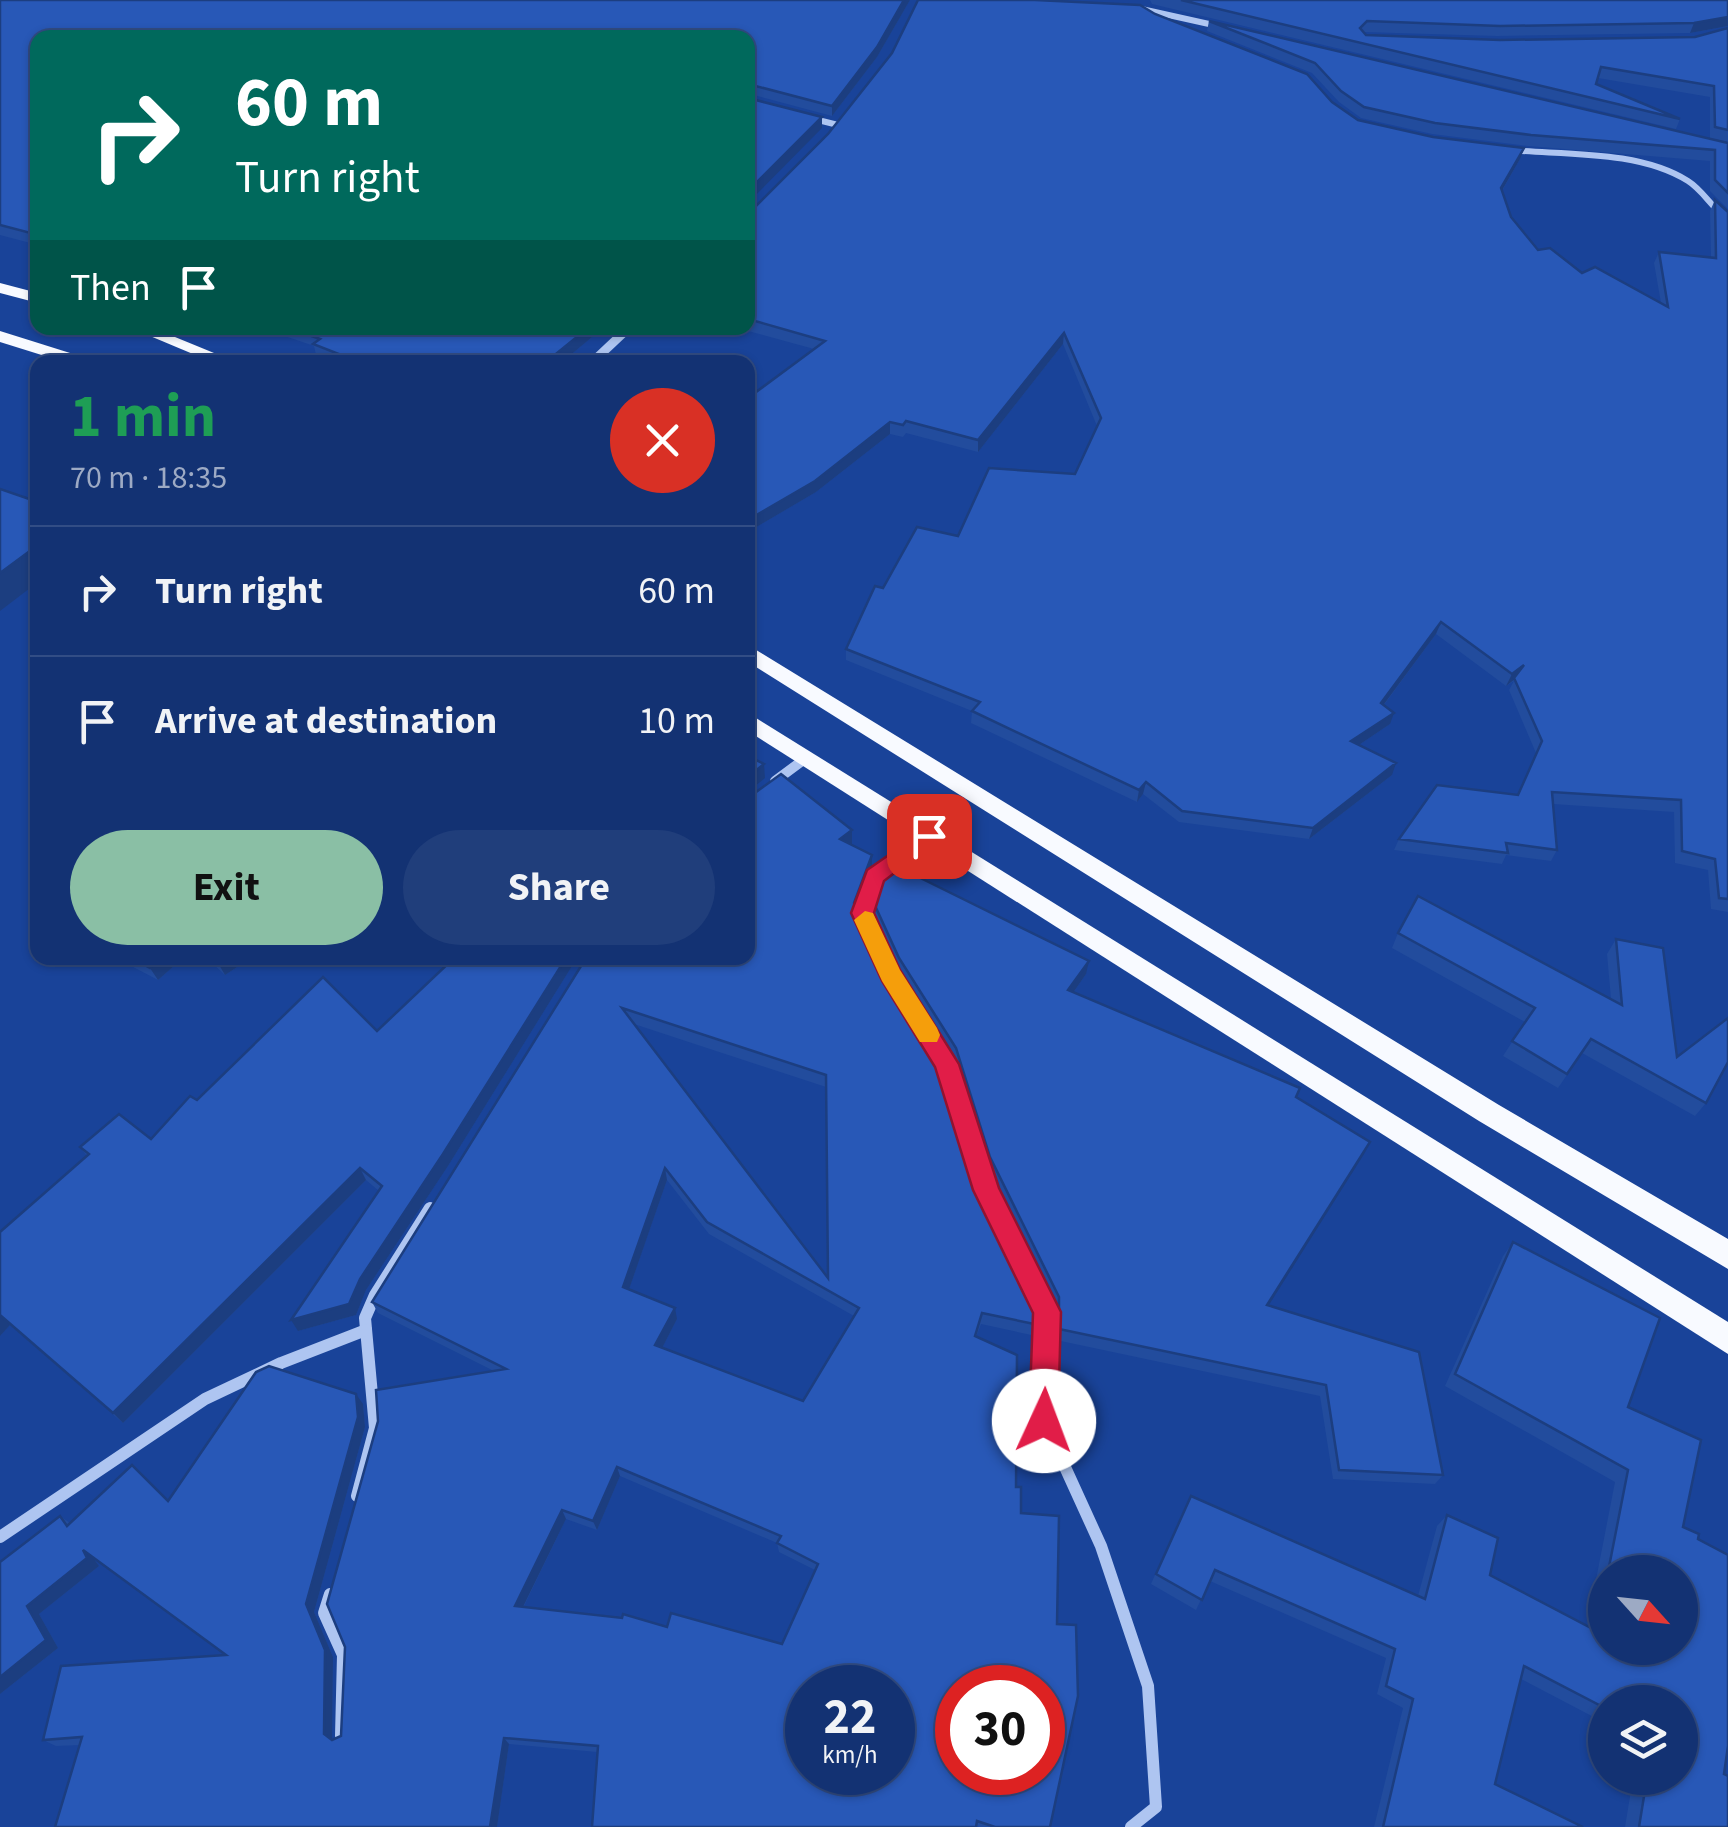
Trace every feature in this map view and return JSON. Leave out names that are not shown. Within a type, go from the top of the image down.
[{"type":"main road","points":[[0,288],[30,296]]},
{"type":"main road","points":[[157,335],[209,355]]},
{"type":"main road","points":[[0,336],[58,355]]},
{"type":"main road","points":[[755,656],[1472,1103],[1728,1255]]},
{"type":"main road","points":[[755,725],[1728,1339]]},
{"type":"street","points":[[1141,8],[1146,0]]},
{"type":"street","points":[[1123,7],[1229,28]]},
{"type":"street","points":[[1141,8],[1184,28]]},
{"type":"street","points":[[826,138],[848,112]]},
{"type":"street","points":[[802,115],[838,125]]},
{"type":"street","points":[[1506,150],[1669,174],[1696,187],[1707,196],[1716,213],[1728,219]]},
{"type":"street","points":[[599,355],[621,335]]},
{"type":"street","points":[[762,791],[806,758]]},
{"type":"street","points":[[929,836],[875,876],[862,913],[891,975],[946,1064],[986,1190],[1047,1312],[1044,1421],[1100,1546],[1148,1686],[1156,1807],[1131,1827]]},
{"type":"street","points":[[354,1511],[374,1428],[366,1318],[375,1294],[443,1189]]},
{"type":"street","points":[[0,1537],[204,1400],[281,1362],[366,1330]]},
{"type":"street","points":[[334,1579],[324,1613],[344,1655],[341,1736]]},
{"type":"building","points":[[0,0],[904,0],[877,47],[832,106],[755,86],[755,30],[30,30],[30,233],[0,225]]},
{"type":"building","points":[[918,0],[1140,5],[1307,74],[1332,102],[1358,120],[1433,137],[1524,148],[1501,188],[1511,217],[1538,250],[1550,248],[1582,273],[1595,267],[1668,307],[1659,252],[1716,258],[1715,200],[1728,212],[1728,899],[1719,898],[1715,859],[1682,851],[1681,800],[1552,792],[1557,850],[1506,843],[1508,853],[1399,839],[1437,785],[1518,795],[1542,741],[1514,678],[1524,665],[1512,674],[1441,622],[1381,703],[1394,713],[1351,741],[1396,763],[1313,828],[1182,811],[1146,782],[1139,790],[972,711],[980,702],[846,649],[875,586],[883,588],[917,527],[958,536],[989,468],[1075,474],[1101,418],[1064,333],[978,440],[906,421],[903,425],[890,422],[815,481],[755,516],[755,393],[825,341],[755,321],[755,207],[828,134],[892,53]]},
{"type":"building","points":[[1181,0],[1728,0],[1728,17],[1694,23],[1500,26],[1367,21],[1360,28],[1366,35],[1500,40],[1695,37],[1728,28],[1728,130],[1715,127],[1714,86],[1601,67],[1596,84],[1680,119]]},
{"type":"building","points":[[1209,21],[1728,143],[1728,193],[1715,180],[1715,150],[1531,135],[1435,123],[1364,107],[1341,91],[1315,63]]},
{"type":"building","points":[[755,100],[822,117],[755,184]]},
{"type":"building","points":[[309,335],[579,335],[555,355],[341,355],[313,344],[320,339]]},
{"type":"building","points":[[0,489],[30,499],[30,551],[0,573]]},
{"type":"building","points":[[781,774],[852,830],[840,839],[872,855],[854,903],[883,966],[940,1055],[973,1167],[1039,1303],[1039,1325],[982,1313],[975,1336],[1017,1355],[1016,1487],[1021,1487],[1021,1513],[1059,1516],[1057,1624],[1076,1625],[1078,1696],[1065,1757],[1065,1665],[935,1665],[935,1795],[1057,1795],[1050,1827],[995,1827],[977,1821],[976,1827],[592,1827],[598,1746],[504,1738],[490,1827],[55,1827],[82,1737],[43,1740],[61,1666],[226,1655],[83,1550],[87,1558],[27,1606],[46,1640],[0,1677],[0,1562],[60,1516],[67,1526],[132,1465],[168,1501],[256,1372],[269,1366],[356,1394],[358,1417],[306,1604],[325,1650],[324,1734],[332,1740],[341,1736],[345,1647],[327,1604],[378,1421],[376,1390],[506,1369],[372,1302],[582,965],[755,965],[755,793]],"holes":[[[622,1008],[826,1075],[828,1278]],[[665,1168],[707,1222],[859,1308],[803,1401],[655,1345],[675,1308],[623,1287]],[[617,1467],[781,1536],[777,1543],[818,1564],[782,1644],[671,1613],[667,1627],[623,1614],[622,1618],[515,1606],[562,1510],[593,1521]]]},
{"type":"building","points":[[890,863],[1089,961],[1068,990],[1300,1088],[1296,1097],[1370,1142],[1267,1305],[1419,1352],[1443,1475],[1339,1470],[1326,1385],[1059,1329],[1059,1297],[990,1157],[956,1048],[899,958],[872,899],[883,869]]},
{"type":"building","points":[[1418,896],[1622,1005],[1616,939],[1663,948],[1677,1057],[1728,1018],[1728,1062],[1706,1103],[1591,1039],[1567,1074],[1512,1041],[1535,1008],[1398,933]]},
{"type":"building","points":[[447,965],[562,965],[360,1279],[349,1304],[291,1320],[382,1186],[360,1168],[113,1413],[0,1315],[0,1232],[89,1154],[80,1147],[119,1114],[151,1139],[190,1096],[197,1100],[323,977],[377,1031]]},
{"type":"building","points":[[1513,1242],[1660,1318],[1628,1407],[1701,1440],[1683,1527],[1728,1555],[1728,1746],[1724,1774],[1728,1776],[1728,1827],[1639,1827],[1644,1795],[1698,1795],[1698,1685],[1588,1685],[1588,1699],[1524,1666],[1495,1784],[1583,1827],[1383,1827],[1413,1699],[1386,1686],[1395,1649],[1215,1570],[1202,1600],[1156,1574],[1191,1496],[1425,1599],[1447,1515],[1498,1538],[1490,1575],[1588,1626],[1588,1665],[1698,1665],[1698,1555],[1611,1555],[1628,1470],[1455,1374]]},
{"type":"slow traffic","points":[[865,920],[891,975],[928,1035]]},
{"type":"route","points":[[929,836],[875,876],[862,913],[891,975],[946,1064],[986,1190],[1047,1312],[1044,1421]]}]
